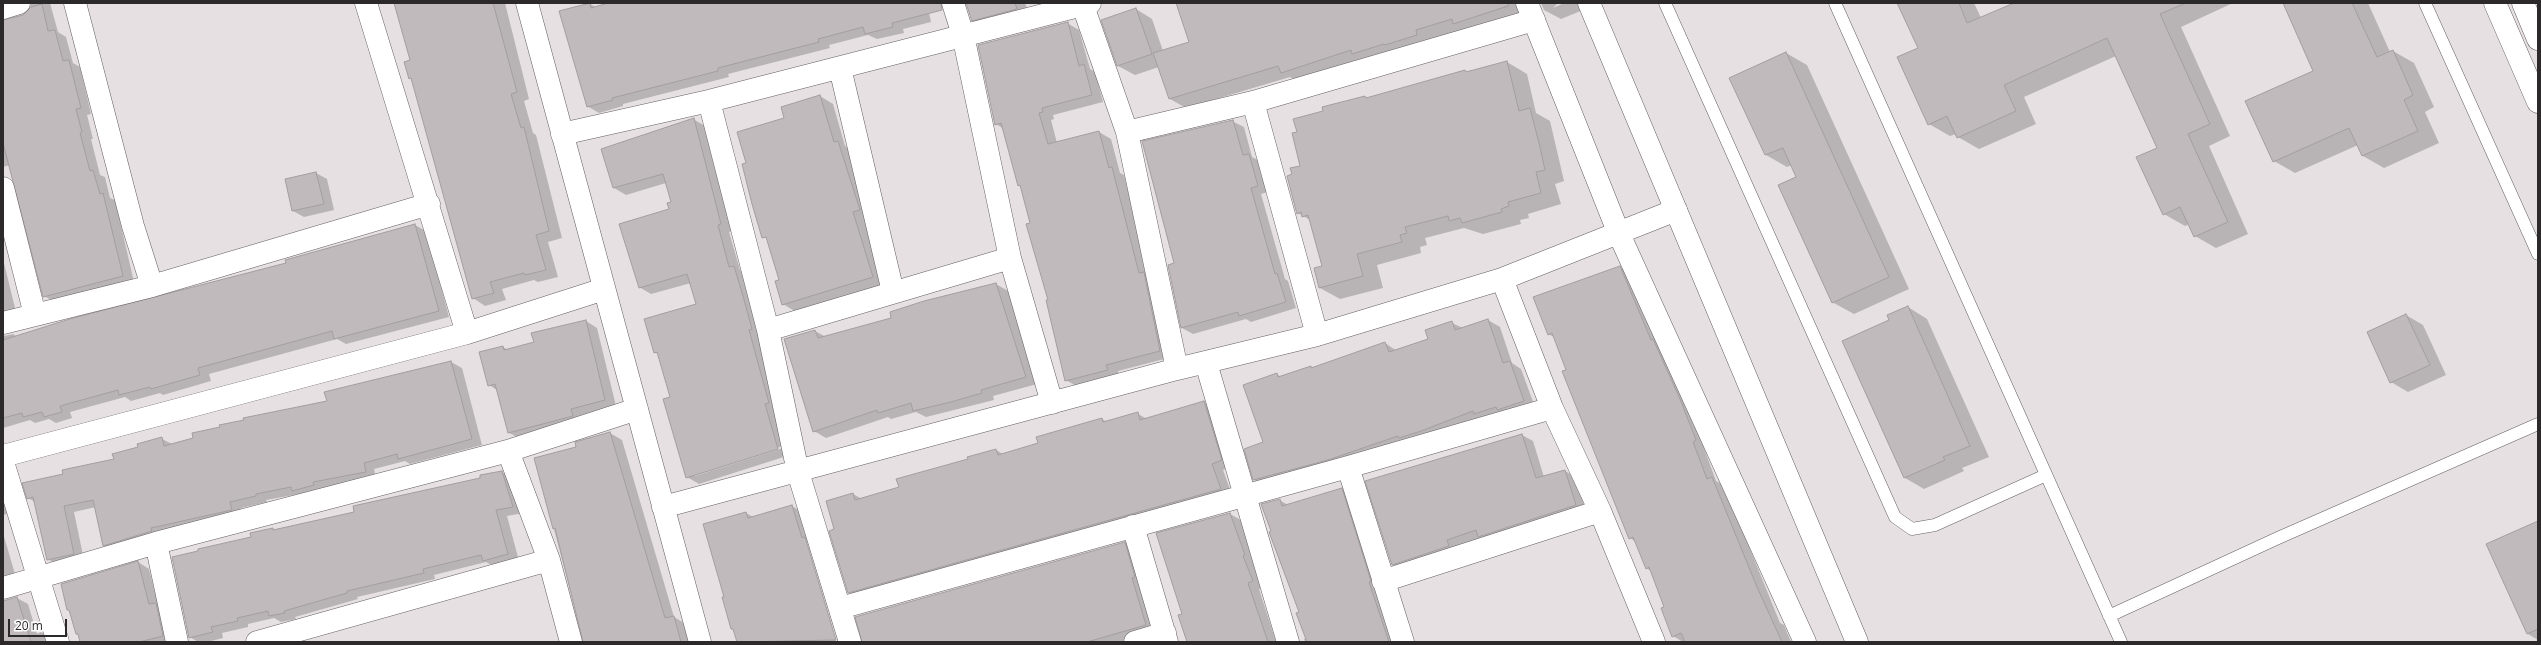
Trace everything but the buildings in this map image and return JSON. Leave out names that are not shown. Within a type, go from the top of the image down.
[{"type":"street","points":[[3,8],[19,3]]},
{"type":"street","points":[[75,3],[133,226],[152,286]]},
{"type":"street","points":[[366,3],[429,204],[467,333]]},
{"type":"street","points":[[953,3],[963,35],[1010,258],[1052,403]]},
{"type":"street","points":[[1589,3],[1857,642]]},
{"type":"street","points":[[2495,3],[2538,102]]},
{"type":"street","points":[[2523,3],[2538,39]]},
{"type":"street","points":[[531,4],[562,134],[700,642]]},
{"type":"street","points":[[562,134],[709,101],[1085,4],[1127,132],[1177,369]]},
{"type":"street","points":[[1127,132],[1253,102],[1530,11],[1619,234],[1805,642]]},
{"type":"street","points":[[840,68],[892,292]]},
{"type":"street","points":[[709,101],[768,330],[798,472],[850,642]]},
{"type":"street","points":[[1253,102],[1317,335]]},
{"type":"street","points":[[3,188],[34,315]]},
{"type":"street","points":[[3,323],[152,286],[429,204]]},
{"type":"street","points":[[663,507],[798,472],[1177,369],[1317,335],[1502,279],[1619,234],[1676,210]]},
{"type":"street","points":[[768,330],[1010,258]]},
{"type":"street","points":[[1502,279],[1552,408],[1600,511],[1654,642]]},
{"type":"street","points":[[3,456],[467,333],[604,289]]},
{"type":"street","points":[[1206,363],[1288,642]]},
{"type":"street","points":[[840,608],[1348,467],[1552,408]]},
{"type":"street","points":[[3,588],[156,543],[508,451],[637,409]]},
{"type":"street","points":[[508,451],[549,560],[571,642]]},
{"type":"street","points":[[3,462],[58,642]]},
{"type":"street","points":[[1348,467],[1402,642]]},
{"type":"street","points":[[1384,581],[1600,511]]},
{"type":"street","points":[[1133,526],[1166,638],[1136,642]]},
{"type":"street","points":[[156,543],[177,642]]},
{"type":"street","points":[[257,642],[549,560]]},
{"type":"lane","points":[[1665,3],[1895,517],[1912,529],[1935,525],[2046,475]]},
{"type":"lane","points":[[1835,3],[2109,616],[2122,642]]},
{"type":"lane","points":[[2425,3],[2538,254]]},
{"type":"lane","points":[[2109,616],[2278,538],[2538,424]]}]
